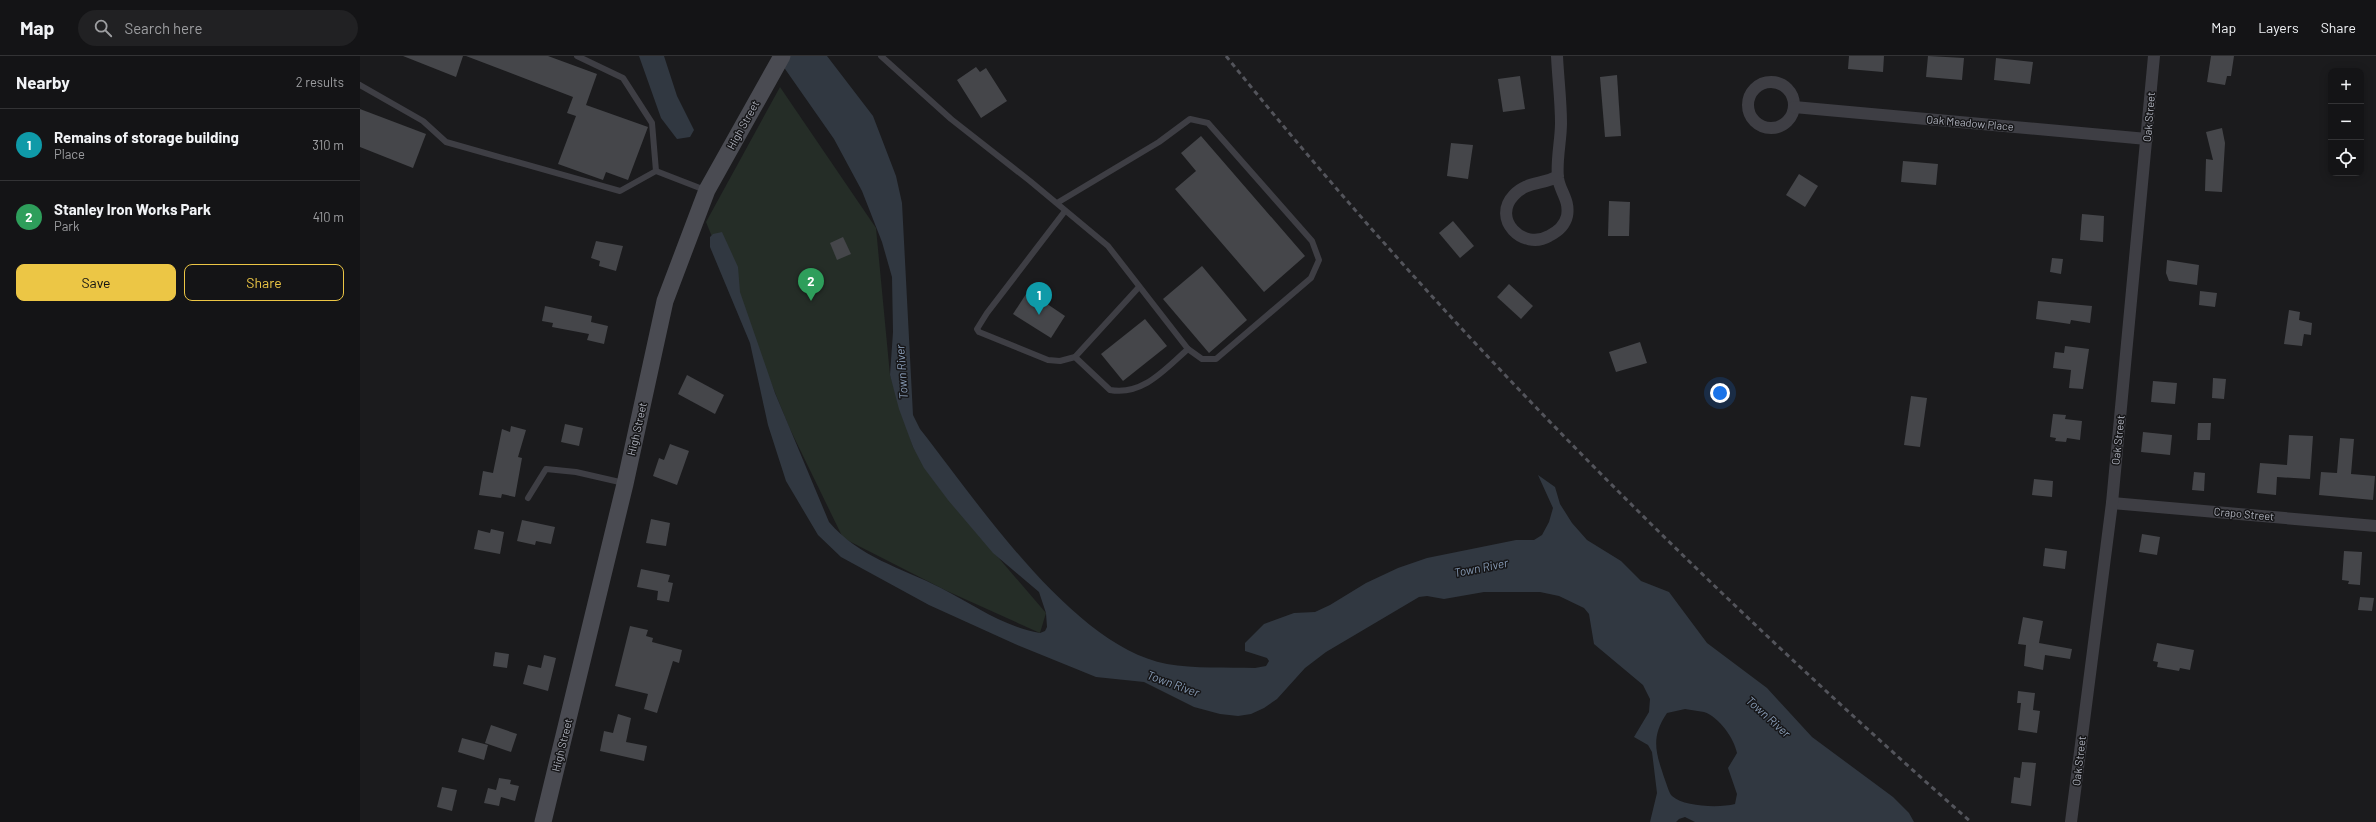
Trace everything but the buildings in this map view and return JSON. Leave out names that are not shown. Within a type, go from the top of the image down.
[{"type":"main road","name":"High Street","points":[[543,822],[625,484],[665,301],[707,190],[779,61]]},
{"type":"street","points":[[1556,56],[1561,124],[1558,176],[1567,201],[1567,214],[1560,228],[1545,238],[1538,240],[1524,239],[1518,236],[1509,226],[1507,218],[1509,202],[1514,195],[1530,184],[1551,180],[1558,176]]},
{"type":"street","name":"Oak Street","points":[[2071,822],[2112,502],[2154,56]]},
{"type":"street","name":"Oak Meadow Place","points":[[1794,107],[2147,139]]},
{"type":"street","name":"Crapo Street","points":[[2112,502],[2376,526]]},
{"type":"lane","points":[[577,56],[623,78],[652,123],[656,171]]},
{"type":"lane","points":[[881,56],[951,119],[1057,203],[1108,246],[1188,349],[1202,360],[1216,359],[1311,278],[1319,260],[1312,241],[1208,123],[1190,119],[1159,142],[1057,203]]},
{"type":"lane","points":[[360,85],[423,121],[446,142],[620,191],[656,171],[707,190]]},
{"type":"lane","points":[[1066,211],[987,313],[978,329],[979,332],[1048,360],[1060,361],[1074,357],[1139,287]]},
{"type":"lane","points":[[1074,357],[1110,390],[1132,391],[1152,381],[1188,349]]},
{"type":"lane","points":[[528,498],[546,469],[576,472],[625,484]]},
{"type":"shaded area","points":[[780,87],[876,228],[890,375],[913,447],[985,542],[1046,613],[1040,633],[947,591],[843,538],[789,427],[706,222]]},
{"type":"water","points":[[639,56],[664,56],[677,96],[694,130],[690,137],[677,139],[661,118]]},
{"type":"water","name":"Town River","points":[[776,56],[827,56],[873,116],[896,176],[902,203],[913,415],[920,429],[998,531],[1063,601],[1097,630],[1132,652],[1167,664],[1211,668],[1255,668],[1266,666],[1269,661],[1267,658],[1245,651],[1245,643],[1264,624],[1294,613],[1315,612],[1330,605],[1366,583],[1398,568],[1427,558],[1516,540],[1534,540],[1542,535],[1549,522],[1553,508],[1538,475],[1555,487],[1560,504],[1572,523],[1587,540],[1621,561],[1641,581],[1669,592],[1707,643],[1767,688],[1812,737],[1893,797],[1909,813],[1914,822],[1695,822],[1685,817],[1676,822],[1650,822],[1657,793],[1652,752],[1648,745],[1634,737],[1649,712],[1650,699],[1643,685],[1594,644],[1589,614],[1584,608],[1559,596],[1540,592],[1484,592],[1444,599],[1427,596],[1419,597],[1326,652],[1305,668],[1277,699],[1264,708],[1251,714],[1238,716],[1220,714],[1194,707],[1144,682],[1096,677],[1015,644],[929,605],[841,557],[818,535],[786,481],[768,425],[750,343],[710,247],[710,237],[713,234],[722,232],[738,267],[740,292],[775,393],[829,522],[854,545],[881,561],[941,588],[1001,620],[1026,630],[1040,633],[1045,631],[1047,627],[1046,613],[1039,592],[993,553],[948,500],[924,468],[913,447],[899,409],[890,375],[893,332],[892,277],[882,242],[862,191],[834,139]],"holes":[[[1685,709],[1704,712],[1715,718],[1733,741],[1737,753],[1728,768],[1737,794],[1735,804],[1702,806],[1678,800],[1670,793],[1657,754],[1656,746],[1658,730],[1667,713]]]},
{"type":"railway","points":[[1226,56],[1312,160],[1400,261],[1490,359],[1582,455],[1773,641],[1971,822]]},
{"type":"place","name":"Stanley Iron Works Park","points":[[811,301]]},
{"type":"place","name":"Remains of storage building","points":[[1039,315]]}]
